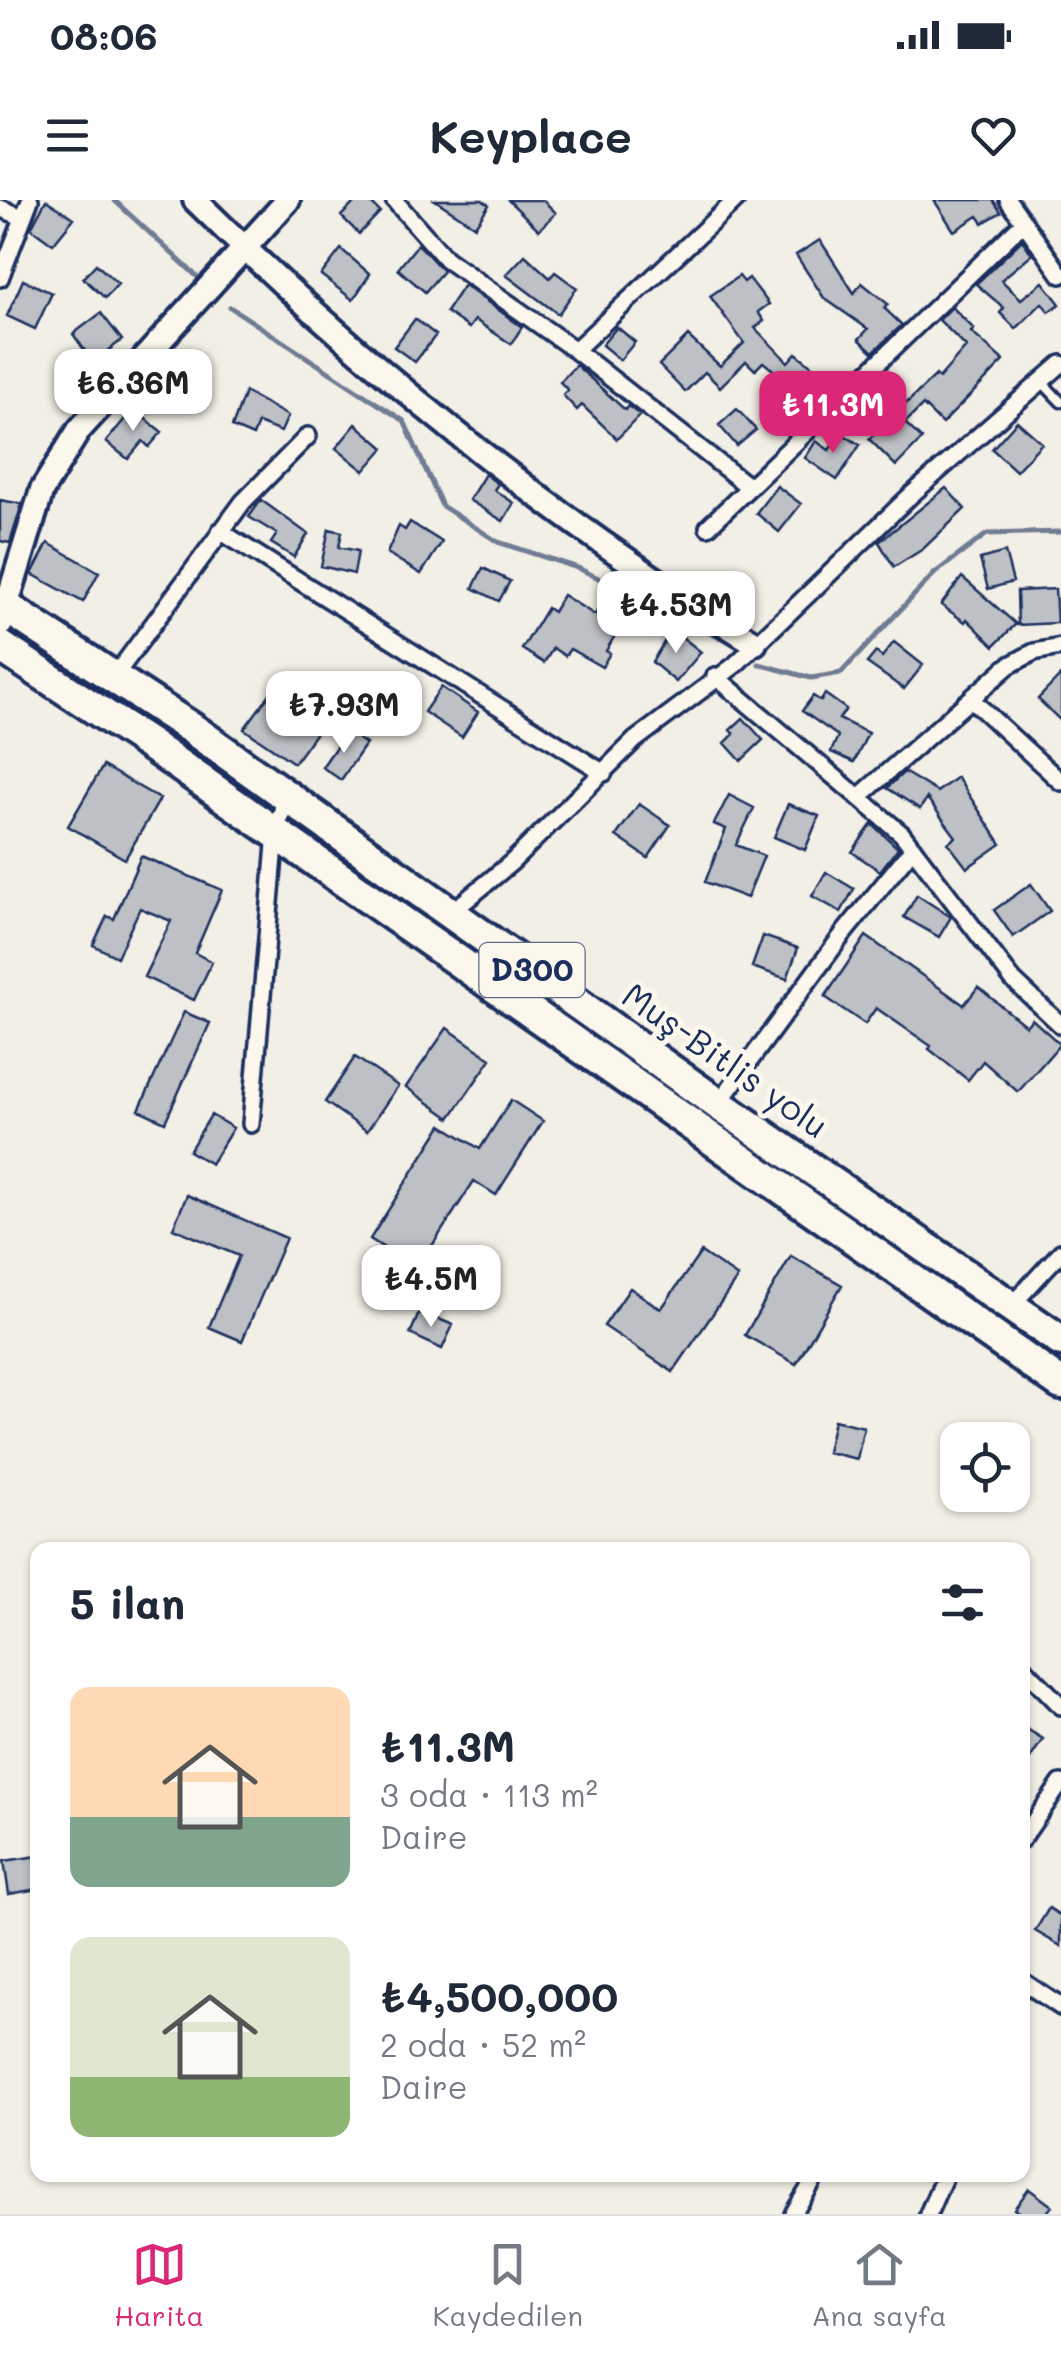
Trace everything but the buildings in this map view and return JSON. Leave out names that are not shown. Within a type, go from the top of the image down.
[{"type":"highway","name":"Muş-Bitlis yolu","points":[[2,612],[114,678],[286,795],[718,1104],[1061,1341]]},
{"type":"highway","name":"Muş-Bitlis yolu","points":[[0,646],[276,833],[1061,1384]]},
{"type":"street","points":[[0,278],[30,200]]},
{"type":"street","points":[[194,200],[246,250],[488,459],[650,579],[755,644]]},
{"type":"street","points":[[2,612],[42,490],[79,430],[288,200]]},
{"type":"street","points":[[394,200],[446,259],[575,350],[749,487]]},
{"type":"street","points":[[575,350],[736,200]]},
{"type":"street","points":[[1008,200],[1061,275]]},
{"type":"street","points":[[0,208],[22,216]]},
{"type":"street","points":[[708,527],[1023,223]]},
{"type":"street","points":[[452,912],[512,862],[635,740],[755,644],[910,496],[1061,364]]},
{"type":"street","points":[[114,678],[220,532],[308,436]]},
{"type":"street","points":[[220,532],[604,773]]},
{"type":"street","points":[[859,797],[1008,666],[1034,652],[1061,646]]},
{"type":"street","points":[[715,676],[859,797],[913,848],[1013,980],[1061,1025]]},
{"type":"street","points":[[971,698],[1061,782]]},
{"type":"street","points":[[251,1124],[276,833],[286,795]]},
{"type":"street","points":[[718,1104],[913,848]]},
{"type":"street","points":[[1011,1306],[1061,1252]]},
{"type":"street","points":[[1030,1674],[1061,1706]]},
{"type":"street","points":[[1030,1827],[1061,1782]]},
{"type":"street","points":[[1030,1987],[1061,2008]]},
{"type":"street","points":[[793,2214],[813,2182]]},
{"type":"street","points":[[928,2214],[942,2182]]},
{"type":"lane","points":[[1041,381],[1061,402]]},
{"type":"waterway","points":[[114,200],[203,282]]},
{"type":"waterway","points":[[230,307],[404,421],[442,506],[498,542],[578,568],[720,638]]},
{"type":"waterway","points":[[759,664],[811,678],[841,673],[935,573],[987,534],[1061,532]]}]
